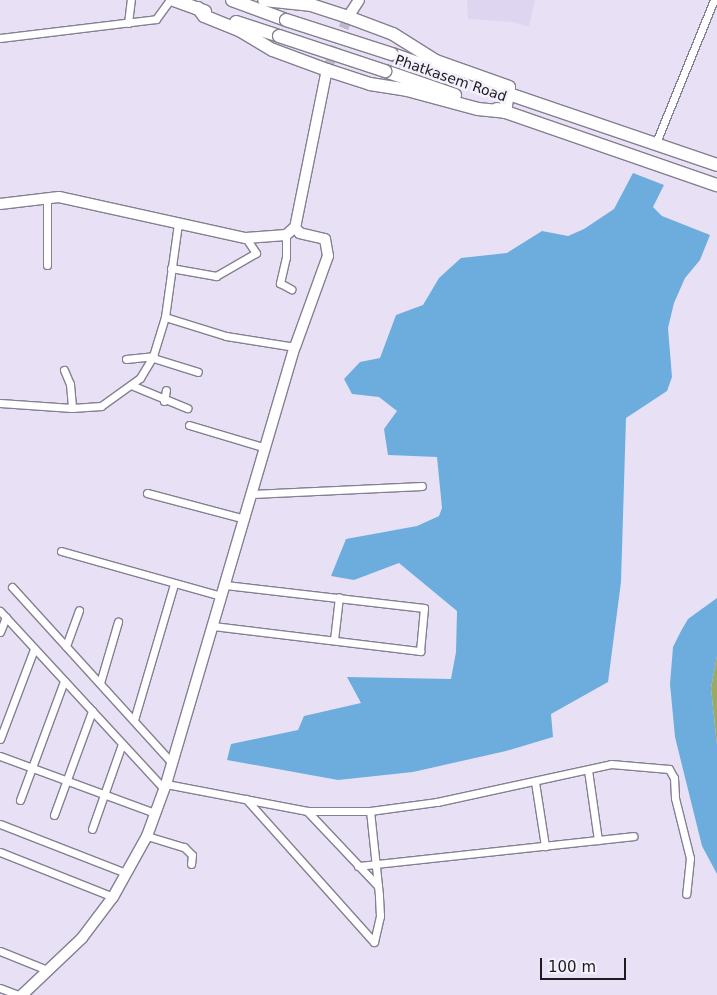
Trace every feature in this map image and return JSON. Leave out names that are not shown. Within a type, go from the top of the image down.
[{"type":"highway","name":"Phatkasem Road","points":[[174,0],[717,185]]},
{"type":"highway","name":"Phatkasem Road","points":[[232,0],[286,20],[392,54],[717,165]]},
{"type":"highway","points":[[198,8],[204,16],[242,31],[273,50],[327,70],[370,84],[407,90],[478,109],[505,112],[510,95],[509,87],[436,60],[393,34],[348,17],[312,5],[264,0]]},
{"type":"street","points":[[128,23],[131,0]]},
{"type":"street","points":[[0,38],[156,20],[170,0]]},
{"type":"street","points":[[348,17],[359,0]]},
{"type":"street","points":[[654,145],[714,0]]},
{"type":"street","points":[[0,988],[20,995],[82,938],[113,896],[147,836],[165,786],[295,347],[328,256],[325,239],[300,233],[295,228],[327,70]]},
{"type":"street","points":[[47,198],[47,266]]},
{"type":"street","points":[[0,204],[47,198],[92,203],[246,238],[290,232],[280,283],[291,289]]},
{"type":"street","points":[[0,403],[72,408],[101,406],[140,378],[152,357],[165,316],[178,223]]},
{"type":"street","points":[[171,268],[216,276],[256,253],[246,238]]},
{"type":"street","points":[[165,316],[226,336],[295,347]]},
{"type":"street","points":[[126,359],[152,357],[198,372]]},
{"type":"street","points":[[64,370],[70,384],[72,408]]},
{"type":"street","points":[[131,385],[164,401],[187,408]]},
{"type":"street","points":[[164,401],[166,390]]},
{"type":"street","points":[[189,425],[266,448]]},
{"type":"street","points":[[252,494],[422,486]]},
{"type":"street","points":[[147,493],[245,519]]},
{"type":"street","points":[[61,550],[221,596]]},
{"type":"street","points":[[134,720],[174,584]]},
{"type":"street","points":[[213,626],[420,651],[424,608],[225,585]]},
{"type":"street","points":[[12,587],[172,763]]},
{"type":"street","points":[[334,640],[339,597]]},
{"type":"street","points":[[66,646],[79,610]]},
{"type":"street","points":[[0,611],[122,744],[165,786],[307,811],[370,811],[437,802],[611,764],[669,769],[674,778],[675,798],[690,858],[686,894]]},
{"type":"street","points":[[0,632],[6,617]]},
{"type":"street","points":[[100,683],[118,622]]},
{"type":"street","points":[[0,739],[34,648]]},
{"type":"street","points":[[20,800],[64,680]]},
{"type":"street","points":[[54,815],[92,711]]},
{"type":"street","points":[[92,829],[122,744]]},
{"type":"street","points":[[0,756],[155,813]]},
{"type":"street","points":[[588,770],[598,840]]},
{"type":"street","points":[[535,782],[545,846]]},
{"type":"street","points":[[246,799],[374,942],[380,916],[377,864],[370,811]]},
{"type":"street","points":[[307,811],[378,886]]},
{"type":"street","points":[[0,824],[126,873]]},
{"type":"street","points":[[147,836],[184,847],[192,855],[191,864]]},
{"type":"street","points":[[358,866],[633,836]]},
{"type":"street","points":[[0,852],[113,896]]},
{"type":"street","points":[[0,951],[48,970]]},
{"type":"shaded area","points":[[467,0],[535,0],[529,27],[513,22],[468,19]]},
{"type":"green space","points":[[717,656],[717,745],[711,688]]},
{"type":"water","points":[[633,173],[664,185],[653,207],[662,216],[710,235],[700,260],[685,278],[674,303],[668,328],[672,377],[667,391],[626,418],[621,582],[608,682],[551,714],[553,737],[506,751],[413,772],[338,780],[227,760],[231,744],[298,730],[304,716],[361,703],[347,677],[451,679],[456,652],[457,611],[399,563],[354,580],[331,576],[346,539],[417,526],[439,516],[442,508],[437,457],[388,455],[384,429],[397,411],[379,397],[352,394],[344,379],[360,362],[380,358],[396,315],[423,305],[439,278],[461,258],[507,253],[542,231],[568,236],[584,229],[614,209]]},
{"type":"water","points":[[717,598],[717,656],[711,688],[717,745],[717,874],[702,846],[675,737],[670,684],[673,647],[681,631],[688,619]]},
{"type":"tunnel","points":[[327,70],[348,17]]}]
